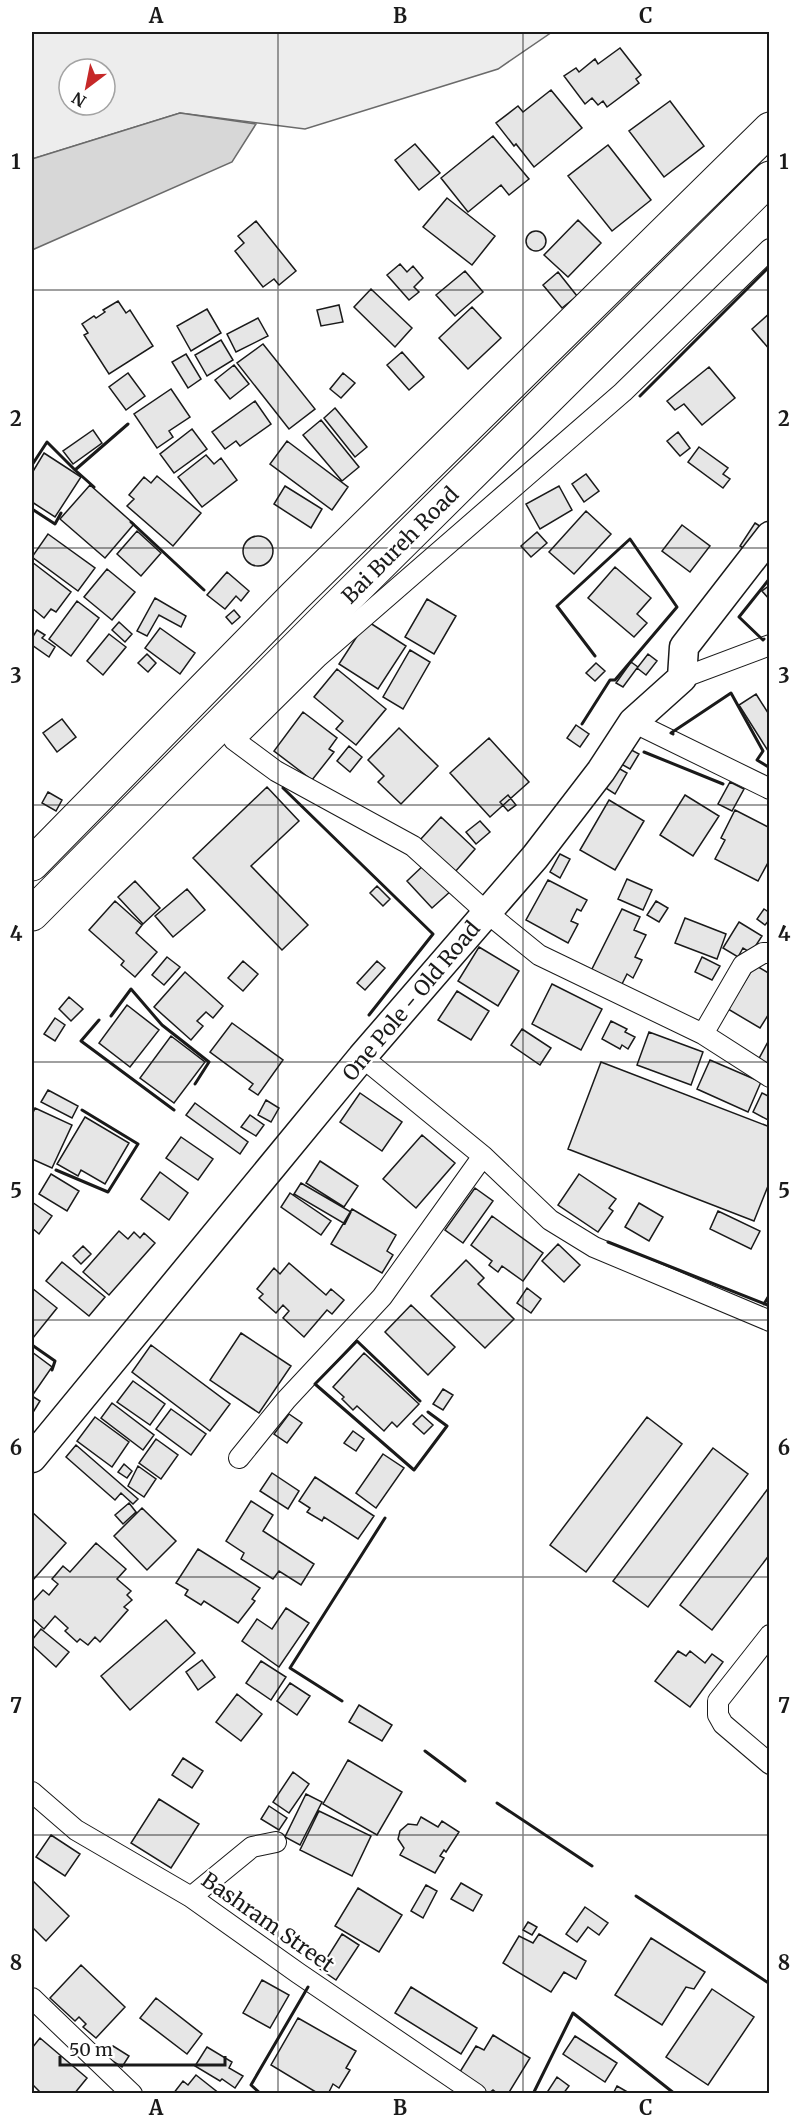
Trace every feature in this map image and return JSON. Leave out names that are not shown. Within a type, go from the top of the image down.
[{"type":"highway","name":"Bai Bureh Road","points":[[32,864],[295,596],[770,129]]},
{"type":"highway","name":"Bai Bureh Road","points":[[32,914],[338,606],[770,178]]},
{"type":"street","points":[[770,249],[623,392],[318,657],[234,740],[276,771],[413,846],[486,912],[539,955],[703,1034],[770,1077]]},
{"type":"street","points":[[770,536],[684,647],[682,678],[770,645]]},
{"type":"street","name":"One Pole - Old Road","points":[[32,1458],[362,1057],[535,857],[602,771],[633,722],[682,678]]},
{"type":"street","points":[[633,722],[770,789]]},
{"type":"street","points":[[703,1034],[743,965],[770,952]]},
{"type":"street","points":[[362,1057],[483,1156],[550,1220],[594,1247],[770,1321]]},
{"type":"street","points":[[239,1458],[286,1400],[382,1297],[483,1156]]},
{"type":"street","points":[[770,1635],[718,1701],[718,1715],[723,1724],[770,1764]]},
{"type":"street","name":"Bashram Street","points":[[32,1792],[76,1830],[191,1897],[476,2094]]},
{"type":"street","points":[[191,1897],[252,1847],[276,1842]]},
{"type":"street","points":[[32,1998],[132,2094]]},
{"type":"shaded area","points":[[32,32],[552,32],[498,69],[305,129],[180,113],[32,159]]},
{"type":"shaded area","points":[[180,113],[256,124],[232,162],[32,250],[32,159]]},
{"type":"building","points":[[620,48],[641,75],[636,79],[639,83],[607,107],[603,101],[598,105],[592,98],[585,104],[564,76],[576,68],[579,72],[595,59],[598,64]]},
{"type":"building","points":[[551,90],[582,128],[534,167],[496,123],[518,106],[523,112]]},
{"type":"building","points":[[670,101],[704,146],[664,177],[629,131]]},
{"type":"building","points":[[493,136],[529,179],[509,195],[501,185],[468,212],[441,178]]},
{"type":"building","points":[[415,144],[440,173],[419,190],[395,160]]},
{"type":"building","points":[[608,145],[651,200],[612,231],[568,176]]},
{"type":"building","points":[[447,198],[495,236],[472,265],[423,227]]},
{"type":"building","points":[[578,220],[601,243],[568,277],[544,255]]},
{"type":"building","points":[[256,221],[296,271],[279,285],[274,279],[263,287],[235,251],[244,243],[238,236]]},
{"type":"building","points":[[536,231],[543,234],[546,241],[543,248],[536,251],[529,248],[526,241],[529,234]]},
{"type":"building","points":[[400,264],[407,272],[413,266],[423,278],[414,287],[419,292],[409,300],[387,275]]},
{"type":"building","points":[[465,271],[483,292],[455,316],[436,295]]},
{"type":"building","points":[[558,272],[577,296],[562,308],[543,285]]},
{"type":"building","points":[[371,289],[412,328],[395,347],[354,307]]},
{"type":"building","points":[[118,301],[126,313],[130,310],[153,346],[109,374],[84,335],[88,333],[82,324],[94,316],[96,318],[105,312],[103,310]]},
{"type":"building","points":[[339,305],[343,322],[321,326],[317,310]]},
{"type":"building","points":[[472,307],[501,338],[468,369],[439,338]]},
{"type":"building","points":[[207,309],[221,333],[191,351],[177,326]]},
{"type":"building","points":[[770,313],[770,350],[752,329]]},
{"type":"building","points":[[258,318],[268,336],[236,352],[227,334]]},
{"type":"building","points":[[221,340],[233,360],[207,376],[195,355]]},
{"type":"building","points":[[263,344],[315,409],[289,429],[237,363]]},
{"type":"building","points":[[402,352],[424,377],[409,390],[387,365]]},
{"type":"building","points":[[186,354],[201,379],[188,388],[172,362]]},
{"type":"building","points":[[234,365],[249,384],[230,399],[215,380]]},
{"type":"building","points":[[709,367],[735,398],[702,425],[684,404],[675,410],[667,401]]},
{"type":"building","points":[[128,373],[145,396],[126,410],[109,387]]},
{"type":"building","points":[[343,373],[355,383],[341,398],[330,389]]},
{"type":"building","points":[[171,389],[190,417],[169,431],[173,437],[157,448],[134,414]]},
{"type":"building","points":[[255,401],[271,424],[240,446],[236,441],[225,449],[212,432]]},
{"type":"building","points":[[335,408],[367,447],[355,457],[324,418]]},
{"type":"building","points":[[321,420],[359,467],[342,481],[303,435]]},
{"type":"building","points":[[192,429],[207,449],[174,473],[160,454]]},
{"type":"building","points":[[93,430],[102,443],[73,464],[63,451]]},
{"type":"building","points":[[678,432],[690,448],[680,456],[667,441]]},
{"type":"building","points":[[287,441],[348,487],[332,510],[270,464]]},
{"type":"building","points":[[699,447],[728,468],[723,474],[730,479],[723,488],[688,462]]},
{"type":"building","points":[[44,453],[81,477],[55,517],[32,502],[32,473]]},
{"type":"building","points":[[206,455],[214,464],[221,458],[237,480],[202,507],[178,477]]},
{"type":"building","points":[[586,474],[599,491],[584,502],[572,484]]},
{"type":"building","points":[[157,476],[201,513],[173,546],[127,506],[134,499],[129,495],[144,477],[151,483]]},
{"type":"building","points":[[90,485],[134,524],[105,558],[60,519]]},
{"type":"building","points":[[285,486],[322,509],[311,528],[274,504]]},
{"type":"building","points":[[559,486],[572,510],[540,529],[526,504]]},
{"type":"building","points":[[586,511],[611,534],[574,574],[549,552]]},
{"type":"building","points":[[755,523],[763,528],[748,551],[740,546]]},
{"type":"building","points":[[682,525],[710,546],[690,572],[662,551]]},
{"type":"building","points":[[137,531],[161,553],[141,576],[117,554]]},
{"type":"building","points":[[537,532],[547,543],[531,557],[521,546]]},
{"type":"building","points":[[48,534],[95,568],[78,591],[32,557]]},
{"type":"building","points":[[258,536],[264,537],[272,545],[272,557],[264,565],[258,566],[252,565],[244,557],[243,551],[244,545],[252,537]]},
{"type":"building","points":[[32,562],[71,592],[56,612],[51,609],[44,618],[32,608]]},
{"type":"building","points":[[615,567],[651,598],[637,614],[647,623],[634,637],[588,598]]},
{"type":"building","points":[[107,569],[135,592],[112,620],[84,597]]},
{"type":"building","points":[[227,572],[249,591],[241,601],[236,596],[225,609],[207,595]]},
{"type":"building","points":[[770,585],[770,600],[762,591]]},
{"type":"building","points":[[155,598],[186,616],[181,627],[159,615],[147,636],[137,631]]},
{"type":"building","points":[[427,599],[456,616],[434,654],[405,637]]},
{"type":"building","points":[[77,601],[99,618],[71,656],[49,639]]},
{"type":"building","points":[[234,610],[240,617],[232,624],[226,617]]},
{"type":"building","points":[[367,621],[406,646],[378,689],[339,664]]},
{"type":"building","points":[[119,622],[132,634],[125,642],[112,630]]},
{"type":"building","points":[[160,628],[195,653],[180,674],[145,648]]},
{"type":"building","points":[[37,630],[45,635],[42,638],[55,647],[49,657],[32,645],[32,638]]},
{"type":"building","points":[[109,634],[126,647],[103,675],[87,661]]},
{"type":"building","points":[[410,650],[430,662],[403,709],[383,697]]},
{"type":"building","points":[[147,654],[156,663],[148,672],[138,663]]},
{"type":"building","points":[[648,654],[657,661],[646,675],[637,668],[623,687],[616,683],[631,662],[638,667]]},
{"type":"building","points":[[596,663],[605,671],[595,681],[586,673]]},
{"type":"building","points":[[337,669],[386,709],[356,745],[336,729],[343,721],[314,697]]},
{"type":"building","points":[[756,694],[770,716],[770,754],[739,705]]},
{"type":"building","points":[[303,712],[337,738],[329,749],[334,752],[312,780],[274,751]]},
{"type":"building","points":[[62,719],[76,737],[57,752],[43,733]]},
{"type":"building","points":[[576,725],[589,734],[580,747],[567,738]]},
{"type":"building","points":[[399,728],[438,766],[401,804],[378,782],[384,776],[368,760]]},
{"type":"building","points":[[489,738],[529,782],[490,817],[450,773]]},
{"type":"building","points":[[349,746],[362,757],[350,772],[337,761]]},
{"type":"building","points":[[624,746],[639,754],[630,769],[616,761]]},
{"type":"building","points":[[613,765],[627,773],[615,794],[601,785]]},
{"type":"building","points":[[730,782],[744,789],[732,811],[718,804]]},
{"type":"building","points":[[267,787],[299,821],[251,866],[308,925],[282,950],[193,858]]},
{"type":"building","points":[[48,792],[62,800],[56,811],[42,803]]},
{"type":"building","points":[[508,795],[516,805],[508,811],[500,802]]},
{"type":"building","points":[[685,795],[719,816],[693,856],[660,835]]},
{"type":"building","points":[[609,800],[644,821],[615,870],[580,850]]},
{"type":"building","points":[[735,810],[770,828],[770,859],[758,881],[715,859],[725,840],[721,838]]},
{"type":"building","points":[[441,817],[475,849],[455,872],[420,840]]},
{"type":"building","points":[[480,821],[490,832],[476,844],[466,832]]},
{"type":"building","points":[[560,854],[570,859],[560,878],[550,872]]},
{"type":"building","points":[[427,862],[452,890],[432,908],[407,881]]},
{"type":"building","points":[[627,879],[652,890],[643,910],[618,899]]},
{"type":"building","points":[[548,880],[587,900],[581,911],[577,909],[571,921],[578,924],[568,943],[526,920]]},
{"type":"building","points":[[135,881],[160,908],[143,924],[118,897]]},
{"type":"building","points":[[377,886],[390,899],[383,906],[370,893]]},
{"type":"building","points":[[187,889],[205,910],[173,937],[155,916]]},
{"type":"building","points":[[115,901],[142,925],[136,933],[157,952],[135,977],[121,965],[124,961],[89,930]]},
{"type":"building","points":[[656,901],[668,908],[659,922],[647,915]]},
{"type":"building","points":[[622,909],[640,917],[634,930],[646,935],[635,957],[642,960],[633,978],[627,974],[621,986],[591,971]]},
{"type":"building","points":[[764,909],[770,913],[770,919],[765,925],[757,919]]},
{"type":"building","points":[[685,918],[726,934],[717,959],[675,943]]},
{"type":"building","points":[[739,922],[762,936],[751,953],[743,948],[738,957],[723,948]]},
{"type":"building","points":[[479,947],[519,971],[498,1006],[458,981]]},
{"type":"building","points":[[167,957],[180,967],[164,985],[152,975]]},
{"type":"building","points":[[702,957],[720,966],[712,980],[695,972]]},
{"type":"building","points":[[243,961],[258,974],[243,991],[228,978]]},
{"type":"building","points":[[377,961],[385,968],[365,990],[357,983]]},
{"type":"building","points":[[755,965],[770,974],[770,1012],[760,1028],[728,1009]]},
{"type":"building","points":[[185,972],[223,1006],[213,1018],[206,1012],[197,1021],[203,1026],[191,1040],[154,1007]]},
{"type":"building","points":[[552,984],[602,1009],[581,1050],[532,1024]]},
{"type":"building","points":[[457,991],[489,1011],[471,1040],[438,1020]]},
{"type":"building","points":[[69,997],[83,1009],[71,1021],[59,1009]]},
{"type":"building","points":[[127,1005],[159,1030],[130,1067],[99,1043]]},
{"type":"building","points":[[55,1018],[65,1025],[55,1041],[44,1034]]},
{"type":"building","points":[[611,1021],[627,1029],[625,1032],[635,1037],[628,1049],[622,1045],[620,1049],[602,1039]]},
{"type":"building","points":[[232,1023],[283,1060],[258,1095],[249,1089],[253,1084],[210,1052]]},
{"type":"building","points":[[522,1029],[551,1048],[540,1065],[511,1045]]},
{"type":"building","points":[[649,1032],[703,1052],[691,1085],[637,1065]]},
{"type":"building","points":[[171,1036],[205,1062],[174,1103],[140,1078]]},
{"type":"building","points":[[770,1038],[770,1071],[756,1064]]},
{"type":"building","points":[[710,1060],[761,1082],[748,1112],[697,1089]]},
{"type":"building","points":[[601,1062],[770,1127],[770,1181],[754,1221],[568,1149]]},
{"type":"building","points":[[48,1090],[78,1106],[72,1118],[41,1102]]},
{"type":"building","points":[[360,1093],[402,1122],[382,1151],[340,1122]]},
{"type":"building","points":[[762,1093],[770,1097],[770,1121],[753,1112]]},
{"type":"building","points":[[266,1100],[279,1108],[271,1122],[258,1115]]},
{"type":"building","points":[[195,1103],[248,1142],[240,1154],[186,1115]]},
{"type":"building","points":[[35,1108],[72,1125],[52,1168],[32,1159],[32,1115]]},
{"type":"building","points":[[250,1115],[264,1125],[256,1136],[241,1127]]},
{"type":"building","points":[[85,1117],[129,1143],[105,1184],[81,1170],[78,1176],[57,1164]]},
{"type":"building","points":[[422,1135],[455,1163],[416,1208],[383,1179]]},
{"type":"building","points":[[181,1137],[213,1159],[198,1180],[166,1158]]},
{"type":"building","points":[[320,1161],[358,1186],[344,1207],[306,1183]]},
{"type":"building","points":[[160,1172],[188,1193],[169,1220],[141,1199]]},
{"type":"building","points":[[51,1174],[79,1191],[67,1211],[39,1194]]},
{"type":"building","points":[[579,1174],[616,1199],[609,1208],[613,1211],[598,1232],[558,1205]]},
{"type":"building","points":[[301,1183],[351,1212],[345,1224],[294,1194]]},
{"type":"building","points":[[475,1188],[493,1201],[463,1243],[445,1230]]},
{"type":"building","points":[[290,1193],[331,1221],[321,1235],[281,1207]]},
{"type":"building","points":[[32,1202],[52,1216],[39,1234],[32,1228]]},
{"type":"building","points":[[639,1203],[663,1217],[649,1241],[625,1227]]},
{"type":"building","points":[[352,1209],[396,1235],[387,1251],[393,1255],[382,1273],[331,1244]]},
{"type":"building","points":[[718,1211],[760,1231],[751,1249],[710,1229]]},
{"type":"building","points":[[492,1216],[543,1253],[523,1281],[502,1266],[498,1272],[489,1265],[492,1261],[471,1245]]},
{"type":"building","points":[[119,1231],[128,1239],[134,1232],[140,1238],[144,1233],[155,1243],[109,1295],[83,1272]]},
{"type":"building","points":[[558,1244],[580,1265],[564,1282],[542,1261]]},
{"type":"building","points":[[83,1246],[91,1254],[81,1264],[73,1256]]},
{"type":"building","points":[[466,1260],[484,1278],[478,1284],[514,1319],[485,1348],[431,1296]]},
{"type":"building","points":[[62,1262],[105,1297],[89,1316],[46,1281]]},
{"type":"building","points":[[289,1263],[326,1295],[331,1289],[344,1300],[332,1314],[327,1310],[304,1337],[283,1318],[289,1311],[283,1305],[276,1313],[259,1298],[263,1294],[257,1289],[274,1268],[280,1274]]},
{"type":"building","points":[[32,1288],[57,1308],[33,1338],[32,1337]]},
{"type":"building","points":[[527,1288],[541,1299],[531,1313],[517,1303]]},
{"type":"building","points":[[411,1305],[455,1347],[428,1375],[385,1332]]},
{"type":"building","points":[[241,1333],[291,1366],[259,1413],[210,1380]]},
{"type":"building","points":[[151,1345],[230,1404],[210,1431],[132,1372]]},
{"type":"building","points":[[32,1352],[52,1367],[34,1393],[32,1391]]},
{"type":"building","points":[[364,1353],[419,1404],[397,1427],[392,1422],[384,1431],[357,1406],[353,1410],[333,1387]]},
{"type":"building","points":[[133,1381],[165,1404],[150,1425],[117,1402]]},
{"type":"building","points":[[443,1389],[453,1395],[443,1410],[433,1404]]},
{"type":"building","points":[[32,1396],[40,1401],[32,1414]]},
{"type":"building","points":[[112,1403],[154,1435],[143,1450],[101,1418]]},
{"type":"building","points":[[171,1409],[206,1434],[191,1455],[156,1429]]},
{"type":"building","points":[[289,1414],[302,1423],[287,1443],[274,1434]]},
{"type":"building","points":[[422,1415],[433,1425],[424,1434],[413,1424]]},
{"type":"building","points":[[95,1417],[129,1442],[112,1467],[77,1441]]},
{"type":"building","points":[[647,1417],[682,1444],[586,1572],[550,1545]]},
{"type":"building","points":[[353,1431],[364,1439],[356,1451],[344,1443]]},
{"type":"building","points":[[156,1439],[178,1455],[161,1479],[139,1463]]},
{"type":"building","points":[[76,1445],[138,1499],[133,1504],[121,1493],[115,1500],[66,1457]]},
{"type":"building","points":[[713,1448],[748,1474],[648,1607],[613,1581]]},
{"type":"building","points":[[383,1454],[404,1468],[376,1508],[356,1493]]},
{"type":"building","points":[[124,1464],[132,1471],[127,1478],[118,1472]]},
{"type":"building","points":[[138,1466],[156,1479],[144,1497],[128,1486]]},
{"type":"building","points":[[272,1473],[299,1491],[288,1509],[260,1491]]},
{"type":"building","points":[[315,1477],[374,1516],[358,1539],[324,1517],[322,1521],[307,1512],[310,1508],[299,1501]]},
{"type":"building","points":[[770,1486],[770,1554],[712,1630],[680,1605]]},
{"type":"building","points":[[251,1501],[273,1515],[263,1531],[314,1564],[301,1585],[279,1571],[273,1579],[241,1559],[244,1553],[226,1541]]},
{"type":"building","points":[[129,1503],[136,1512],[123,1524],[115,1515]]},
{"type":"building","points":[[142,1508],[176,1541],[147,1570],[114,1536]]},
{"type":"building","points":[[32,1512],[66,1543],[32,1581]]},
{"type":"building","points":[[96,1543],[126,1569],[117,1579],[131,1591],[127,1595],[132,1600],[124,1607],[128,1610],[100,1642],[95,1637],[88,1645],[80,1639],[77,1642],[65,1631],[68,1628],[55,1616],[44,1629],[32,1618],[32,1602],[43,1590],[49,1595],[58,1584],[52,1579],[63,1566],[70,1572]]},
{"type":"building","points":[[198,1549],[260,1588],[252,1599],[255,1601],[238,1623],[204,1601],[201,1605],[185,1595],[188,1590],[176,1583]]},
{"type":"building","points":[[286,1608],[309,1623],[279,1667],[242,1641],[257,1619],[272,1629]]},
{"type":"building","points":[[166,1620],[195,1653],[130,1710],[101,1676]]},
{"type":"building","points":[[41,1629],[69,1652],[56,1667],[32,1645],[32,1640]]},
{"type":"building","points":[[678,1651],[686,1656],[690,1651],[705,1663],[712,1654],[723,1662],[690,1707],[655,1681]]},
{"type":"building","points":[[202,1660],[215,1677],[198,1690],[186,1672]]},
{"type":"building","points":[[261,1661],[286,1677],[271,1700],[246,1683]]},
{"type":"building","points":[[290,1683],[310,1696],[297,1715],[277,1701]]},
{"type":"building","points":[[237,1694],[262,1714],[241,1741],[216,1722]]},
{"type":"building","points":[[359,1705],[392,1725],[382,1741],[349,1722]]},
{"type":"building","points":[[183,1758],[203,1771],[192,1788],[172,1775]]},
{"type":"building","points":[[348,1760],[402,1792],[377,1835],[323,1804]]},
{"type":"building","points":[[293,1772],[309,1784],[289,1813],[273,1802]]},
{"type":"building","points":[[306,1794],[322,1802],[300,1845],[285,1837]]},
{"type":"building","points":[[159,1799],[199,1824],[171,1868],[131,1843]]},
{"type":"building","points":[[269,1806],[287,1818],[279,1830],[261,1819]]},
{"type":"building","points":[[319,1811],[371,1836],[352,1876],[300,1850]]},
{"type":"building","points":[[421,1817],[438,1827],[442,1821],[459,1832],[446,1852],[444,1850],[440,1856],[444,1858],[435,1873],[400,1855],[404,1848],[398,1839],[400,1831],[408,1824],[417,1825]]},
{"type":"building","points":[[51,1835],[80,1854],[65,1876],[36,1857]]},
{"type":"building","points":[[32,1880],[69,1916],[46,1941],[32,1927]]},
{"type":"building","points":[[461,1883],[482,1895],[473,1911],[451,1899]]},
{"type":"building","points":[[426,1885],[437,1891],[423,1918],[411,1911]]},
{"type":"building","points":[[358,1888],[402,1915],[379,1952],[335,1926]]},
{"type":"building","points":[[585,1907],[608,1923],[599,1935],[588,1927],[577,1942],[566,1934]]},
{"type":"building","points":[[528,1922],[537,1927],[532,1935],[523,1930]]},
{"type":"building","points":[[342,1934],[359,1945],[336,1980],[320,1969]]},
{"type":"building","points":[[539,1934],[586,1961],[576,1979],[564,1972],[551,1992],[503,1963],[519,1936],[533,1943]]},
{"type":"building","points":[[651,1938],[705,1972],[694,1989],[686,1987],[662,2025],[615,1995]]},
{"type":"building","points":[[81,1965],[125,2007],[96,2038],[83,2027],[86,2024],[79,2017],[75,2021],[50,1998]]},
{"type":"building","points":[[262,1980],[289,1995],[270,2028],[243,2013]]},
{"type":"building","points":[[411,1987],[477,2028],[461,2054],[395,2013]]},
{"type":"building","points":[[712,1989],[754,2017],[708,2085],[666,2057]]},
{"type":"building","points":[[156,1998],[202,2034],[187,2054],[140,2018]]},
{"type":"building","points":[[298,2018],[356,2051],[346,2068],[350,2070],[339,2088],[333,2084],[328,2094],[319,2094],[271,2065]]},
{"type":"building","points":[[493,2035],[530,2058],[508,2094],[498,2094],[493,2090],[488,2094],[458,2075],[476,2046],[484,2050]]},
{"type":"building","points":[[575,2036],[617,2063],[605,2082],[563,2054]]},
{"type":"building","points":[[40,2038],[87,2078],[74,2094],[42,2094],[32,2084],[32,2048]]},
{"type":"building","points":[[113,2046],[129,2056],[122,2067],[106,2057]]},
{"type":"building","points":[[207,2047],[232,2062],[229,2068],[243,2076],[235,2088],[195,2066]]},
{"type":"building","points":[[196,2075],[220,2094],[173,2094],[183,2081],[188,2085]]},
{"type":"building","points":[[557,2077],[569,2086],[563,2094],[546,2094]]},
{"type":"building","points":[[617,2086],[631,2094],[613,2094]]},
{"type":"wall","points":[[640,396],[770,266]]},
{"type":"wall","points":[[94,487],[75,470],[128,424]]},
{"type":"wall","points":[[32,465],[47,442],[75,470]]},
{"type":"wall","points":[[32,509],[55,524],[61,513]]},
{"type":"wall","points":[[131,522],[204,590]]},
{"type":"wall","points":[[582,724],[610,680],[615,680],[677,607],[630,539],[557,606],[595,656]]},
{"type":"wall","points":[[764,639],[739,617],[770,578]]},
{"type":"wall","points":[[673,734],[671,733],[731,693],[763,751],[757,760],[770,768]]},
{"type":"wall","points":[[644,752],[723,784]]},
{"type":"wall","points":[[283,788],[433,934],[369,1015]]},
{"type":"wall","points":[[111,1016],[131,989],[162,1025],[209,1062],[195,1084]]},
{"type":"wall","points":[[99,1020],[81,1041],[174,1110]]},
{"type":"wall","points":[[56,1170],[108,1192],[138,1144],[82,1110]]},
{"type":"wall","points":[[608,1242],[770,1306]]},
{"type":"wall","points":[[764,1304],[770,1294]]},
{"type":"wall","points":[[420,1401],[357,1341],[315,1384],[414,1470],[447,1426],[428,1412]]},
{"type":"wall","points":[[32,1345],[55,1361],[52,1370]]},
{"type":"wall","points":[[342,1701],[290,1668],[385,1518]]},
{"type":"wall","points":[[425,1751],[465,1781]]},
{"type":"wall","points":[[497,1803],[592,1866]]},
{"type":"wall","points":[[636,1896],[770,1984]]},
{"type":"wall","points":[[261,2094],[251,2085],[308,1987]]},
{"type":"wall","points":[[533,2094],[573,2013],[675,2094]]}]
